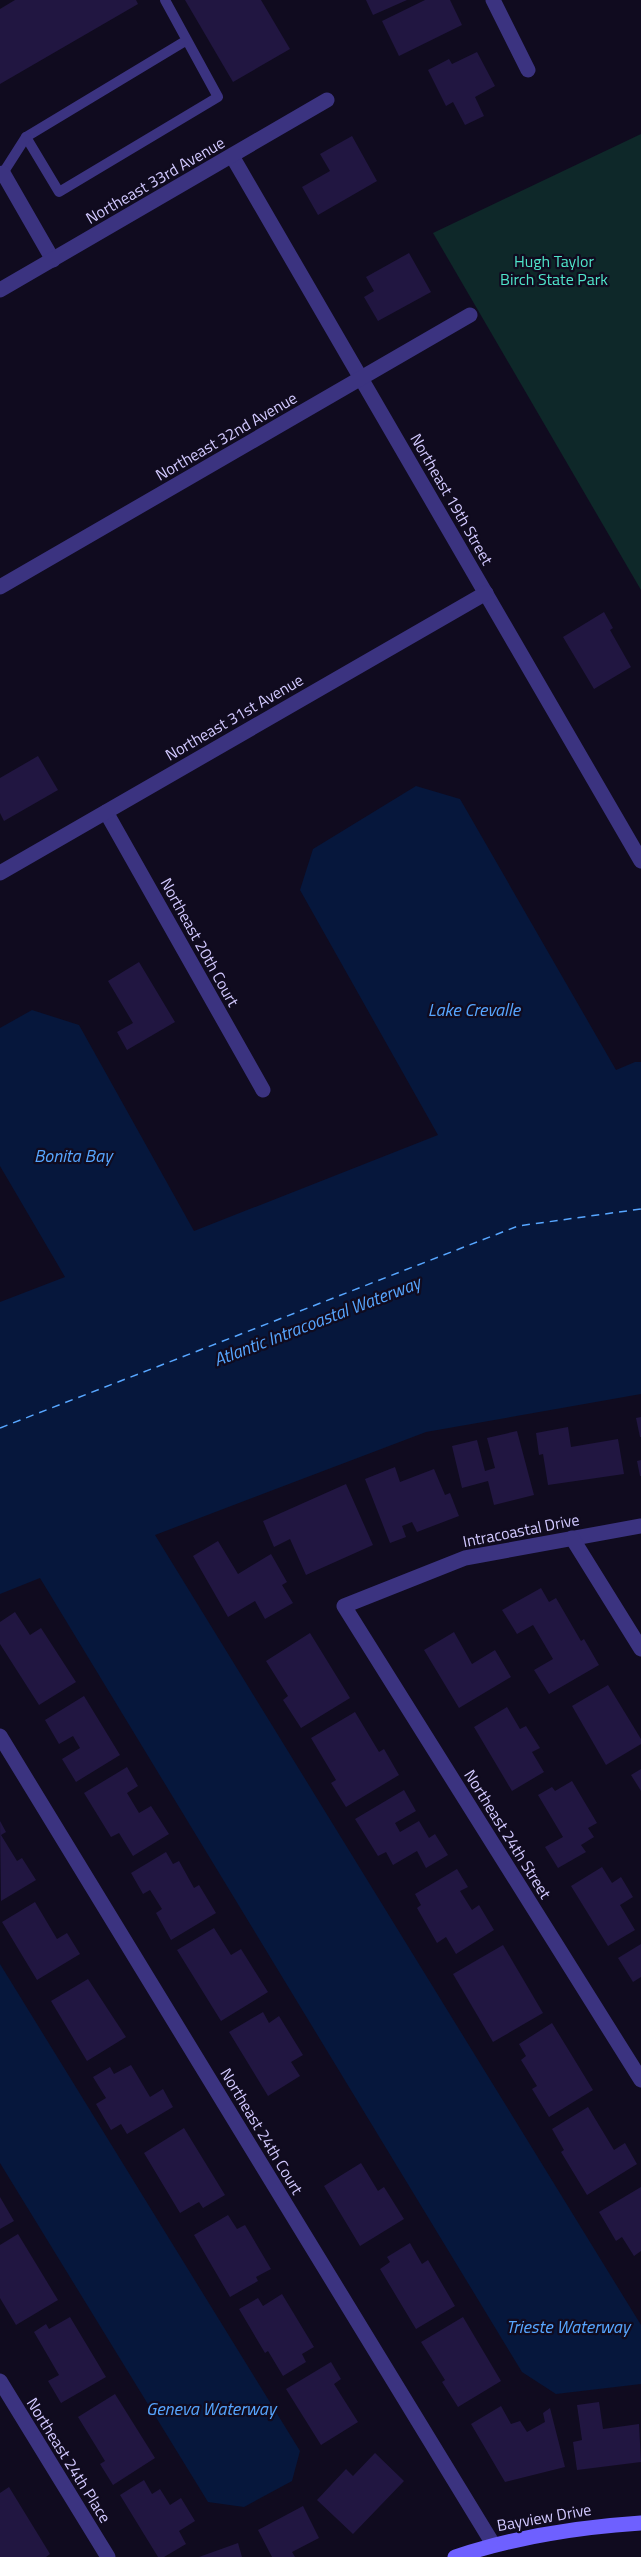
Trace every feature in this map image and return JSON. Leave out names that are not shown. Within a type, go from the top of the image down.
[{"type":"street","points":[[493,0],[528,70]]},
{"type":"street","name":"Northeast 33rd Avenue","points":[[0,290],[327,100]]},
{"type":"street","name":"Northeast 19th Street","points":[[232,156],[641,861]]},
{"type":"street","points":[[3,173],[53,260]]},
{"type":"street","name":"Northeast 32nd Avenue","points":[[0,587],[470,315]]},
{"type":"street","name":"Northeast 31st Avenue","points":[[0,873],[486,593]]},
{"type":"street","name":"Northeast 20th Court","points":[[106,812],[263,1090]]},
{"type":"street","name":"Intracoastal Drive","points":[[344,1606],[465,1558],[641,1526]]},
{"type":"street","points":[[572,1538],[641,1648]]},
{"type":"street","name":"Northeast 24th Street","points":[[344,1606],[641,2080]]},
{"type":"street","name":"Northeast 24th Court","points":[[0,1736],[493,2544]]},
{"type":"street","name":"Northeast 24th Place","points":[[0,2381],[108,2557]]},
{"type":"street","name":"Bayview Drive","points":[[455,2557],[493,2544],[589,2526],[641,2523]]},
{"type":"lane","points":[[26,137],[59,192],[218,97],[165,0]]},
{"type":"lane","points":[[3,173],[26,137],[187,40]]},
{"type":"green space","name":"Hugh Taylor Birch State Park","points":[[641,134],[641,590],[433,233]]},
{"type":"water","points":[[416,786],[460,799],[616,1070],[635,1062],[641,1062],[641,1394],[426,1432],[155,1535],[641,2325],[641,2384],[556,2394],[522,2372],[40,1578],[0,1594],[0,1302],[65,1277],[0,1166],[0,1028],[32,1010],[79,1025],[194,1231],[438,1135],[300,890],[313,849]]},
{"type":"water","name":"Geneva Waterway","points":[[0,1964],[300,2451],[292,2481],[244,2507],[208,2502],[0,2163]]},
{"type":"building","points":[[15,0],[136,0],[138,4],[0,84],[0,9]]},
{"type":"building","points":[[185,0],[261,0],[290,49],[233,82]]},
{"type":"building","points":[[366,0],[407,0],[373,15]]},
{"type":"building","points":[[425,0],[450,0],[462,25],[399,56],[382,21]]},
{"type":"building","points":[[477,52],[495,86],[475,97],[484,116],[465,125],[453,102],[446,106],[428,70],[449,59],[452,64]]},
{"type":"building","points":[[352,136],[377,181],[318,215],[302,187],[330,171],[320,154]]},
{"type":"building","points":[[409,253],[431,292],[378,321],[364,297],[374,291],[366,277]]},
{"type":"building","points":[[604,612],[613,628],[610,630],[631,667],[594,689],[563,637]]},
{"type":"building","points":[[38,756],[58,790],[4,821],[0,813],[0,778]]},
{"type":"building","points":[[139,962],[175,1022],[127,1050],[117,1032],[133,1023],[108,981]]},
{"type":"building","points":[[641,1417],[641,1437],[640,1437],[636,1418]]},
{"type":"building","points":[[568,1427],[571,1447],[618,1439],[624,1474],[548,1485],[543,1454],[539,1455],[536,1433]]},
{"type":"building","points":[[517,1431],[534,1495],[494,1505],[488,1481],[462,1488],[452,1446],[477,1440],[485,1471],[495,1468],[487,1438]]},
{"type":"building","points":[[641,1460],[641,1476],[640,1476],[637,1461]]},
{"type":"building","points":[[395,1467],[400,1482],[434,1469],[445,1495],[450,1493],[459,1516],[417,1532],[412,1522],[402,1526],[406,1537],[390,1543],[365,1479]]},
{"type":"building","points":[[346,1484],[373,1545],[306,1575],[290,1539],[274,1547],[263,1521]]},
{"type":"building","points":[[218,1541],[238,1574],[271,1554],[287,1582],[282,1585],[293,1603],[265,1619],[255,1601],[228,1617],[193,1556]]},
{"type":"building","points":[[541,1588],[549,1602],[556,1598],[581,1641],[584,1639],[599,1665],[549,1694],[534,1670],[553,1659],[533,1625],[517,1634],[502,1610]]},
{"type":"building","points":[[15,1612],[30,1635],[41,1628],[76,1682],[39,1705],[0,1644],[0,1622]]},
{"type":"building","points":[[454,1632],[472,1664],[495,1650],[511,1677],[459,1708],[424,1650]]},
{"type":"building","points":[[310,1633],[350,1698],[301,1728],[283,1700],[288,1696],[266,1661]]},
{"type":"building","points":[[608,1685],[641,1739],[641,1744],[606,1765],[572,1706]]},
{"type":"building","points":[[84,1696],[120,1755],[76,1782],[62,1759],[80,1748],[73,1736],[59,1744],[45,1720]]},
{"type":"building","points":[[507,1707],[520,1729],[526,1726],[540,1748],[532,1752],[544,1772],[512,1791],[474,1727]]},
{"type":"building","points":[[355,1712],[379,1752],[384,1749],[399,1775],[346,1807],[331,1783],[336,1780],[311,1738]]},
{"type":"building","points":[[127,1767],[138,1786],[127,1793],[139,1813],[151,1806],[169,1834],[133,1856],[119,1833],[111,1837],[84,1793]]},
{"type":"building","points":[[641,1769],[641,1791],[631,1775]]},
{"type":"building","points":[[572,1781],[597,1823],[588,1828],[594,1837],[581,1845],[586,1852],[558,1868],[545,1847],[563,1837],[538,1795],[552,1787],[555,1791]]},
{"type":"building","points":[[404,1790],[416,1811],[395,1823],[400,1832],[419,1821],[429,1838],[435,1834],[448,1855],[426,1868],[417,1851],[393,1865],[386,1852],[378,1856],[355,1819]]},
{"type":"building","points":[[0,1821],[6,1832],[1,1835],[17,1861],[22,1858],[36,1880],[1,1901]]},
{"type":"building","points":[[166,1852],[173,1864],[179,1861],[194,1888],[199,1885],[216,1913],[171,1940],[156,1913],[162,1909],[150,1890],[143,1894],[131,1873]]},
{"type":"building","points":[[602,1867],[612,1883],[621,1877],[633,1897],[620,1905],[635,1930],[608,1946],[571,1886]]},
{"type":"building","points":[[457,1869],[468,1887],[460,1891],[472,1910],[479,1905],[494,1930],[456,1954],[446,1937],[437,1943],[417,1908],[421,1905],[415,1894]]},
{"type":"building","points":[[35,1902],[57,1939],[67,1933],[80,1954],[37,1980],[2,1922]]},
{"type":"building","points":[[214,1928],[231,1955],[241,1949],[268,1992],[221,2021],[177,1950]]},
{"type":"building","points":[[641,1944],[641,1977],[633,1982],[618,1958]]},
{"type":"building","points":[[503,1945],[543,2013],[493,2042],[453,1974]]},
{"type":"building","points":[[88,1979],[126,2037],[87,2061],[51,2001]]},
{"type":"building","points":[[263,2012],[269,2023],[279,2016],[303,2055],[291,2062],[300,2076],[268,2096],[229,2032]]},
{"type":"building","points":[[552,2023],[593,2090],[549,2117],[532,2089],[537,2086],[521,2060],[526,2056],[519,2044]]},
{"type":"building","points":[[131,2065],[150,2097],[163,2089],[173,2107],[127,2134],[121,2124],[111,2130],[96,2104],[106,2098],[93,2077],[110,2067],[114,2074]]},
{"type":"building","points":[[588,2107],[614,2150],[625,2143],[637,2164],[587,2195],[561,2152],[564,2150],[552,2129]]},
{"type":"building","points":[[184,2128],[225,2195],[203,2208],[199,2202],[180,2213],[144,2153]]},
{"type":"building","points":[[361,2163],[378,2191],[384,2187],[404,2219],[360,2246],[324,2186]]},
{"type":"building","points":[[641,2187],[641,2251],[634,2256],[622,2237],[616,2241],[599,2212]]},
{"type":"building","points":[[0,2197],[14,2221],[0,2229]]},
{"type":"building","points":[[228,2215],[237,2229],[245,2225],[271,2269],[256,2277],[258,2281],[230,2297],[194,2235]]},
{"type":"building","points":[[18,2234],[58,2300],[16,2325],[0,2298],[0,2245]]},
{"type":"building","points":[[410,2243],[422,2264],[428,2260],[455,2306],[416,2329],[380,2269],[390,2262],[387,2257]]},
{"type":"building","points":[[282,2294],[314,2347],[302,2354],[306,2362],[283,2376],[268,2351],[265,2353],[239,2309],[258,2298],[263,2306]]},
{"type":"building","points":[[70,2317],[106,2377],[61,2403],[48,2381],[59,2375],[34,2332],[46,2324],[49,2329]]},
{"type":"building","points":[[463,2317],[501,2381],[458,2407],[442,2382],[445,2380],[421,2342]]},
{"type":"building","points":[[331,2362],[341,2379],[334,2384],[358,2422],[321,2445],[286,2389]]},
{"type":"building","points":[[115,2394],[155,2458],[113,2485],[100,2464],[105,2461],[78,2417]]},
{"type":"building","points":[[599,2402],[603,2429],[639,2424],[641,2462],[577,2470],[573,2442],[582,2440],[577,2405]]},
{"type":"building","points":[[501,2406],[511,2424],[520,2421],[527,2432],[545,2422],[543,2413],[550,2408],[565,2467],[505,2482],[471,2424]]},
{"type":"building","points":[[375,2453],[404,2481],[353,2534],[317,2500],[346,2469],[353,2476]]},
{"type":"building","points":[[144,2480],[152,2494],[160,2489],[170,2505],[181,2498],[195,2521],[179,2531],[186,2544],[164,2557],[158,2557],[120,2495]]},
{"type":"building","points":[[9,2487],[50,2554],[46,2557],[0,2557],[0,2493]]},
{"type":"building","points":[[303,2506],[319,2538],[292,2552],[295,2557],[272,2557],[258,2530]]},
{"type":"building","points":[[238,2543],[242,2557],[199,2557]]},
{"type":"ferry route","points":[[0,1428],[518,1226],[641,1209]]},
{"type":"water label","name":"Lake Crevalle","points":[[474,1009]]},
{"type":"water label","name":"Bonita Bay","points":[[73,1155]]},
{"type":"water label","name":"Atlantic Intracoastal Waterway","points":[[317,1321]]},
{"type":"water label","name":"Trieste Waterway","points":[[568,2326]]}]
